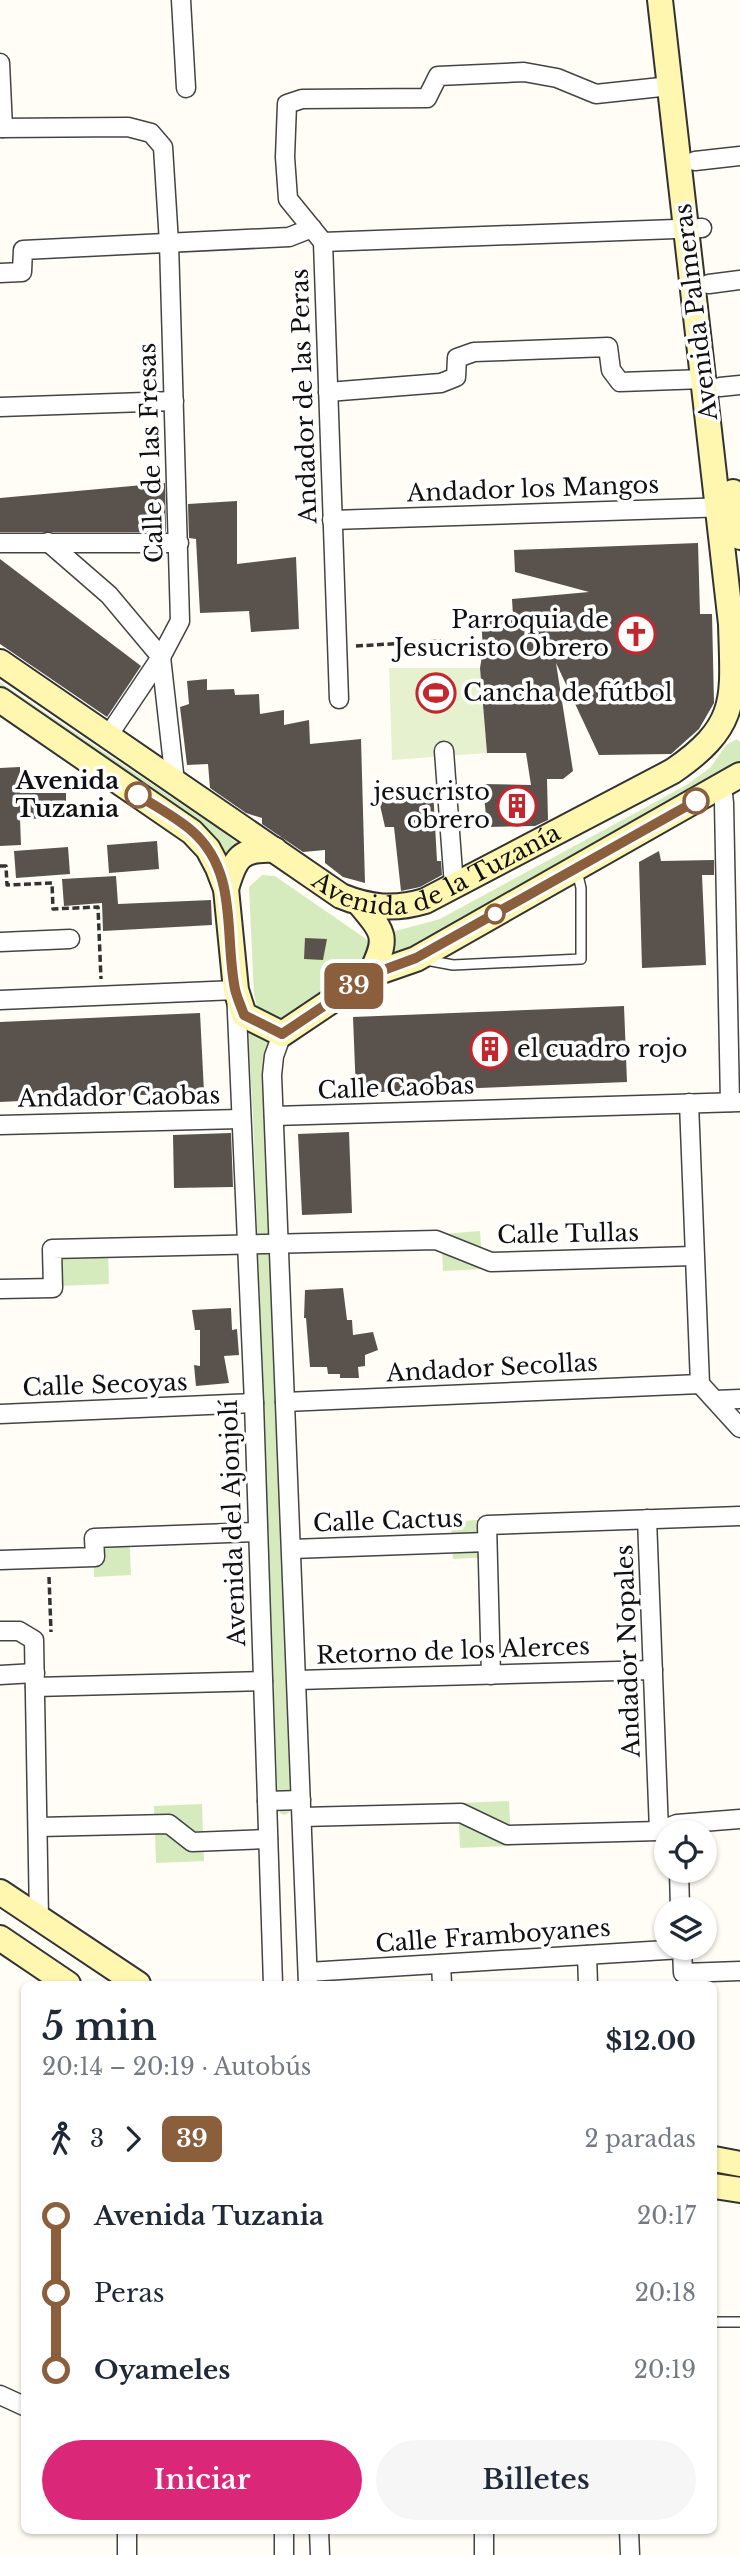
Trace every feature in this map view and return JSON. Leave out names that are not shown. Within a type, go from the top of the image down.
[{"type":"street","points":[[181,0],[186,88]]},
{"type":"street","name":"Avenida Palmeras","points":[[660,0],[670,86],[721,384]]},
{"type":"street","name":"Avenida Palmeras","points":[[676,0],[695,161],[694,228],[709,284],[721,384],[736,617]]},
{"type":"street","points":[[0,63],[1,128]]},
{"type":"street","points":[[317,235],[288,199],[285,157],[287,104],[302,99],[427,98],[438,76],[524,72],[557,78],[596,94],[670,86]]},
{"type":"street","name":"Calle de las Fresas","points":[[1,128],[128,127],[151,133],[163,147],[169,243],[180,621],[161,657],[108,736]]},
{"type":"street","points":[[695,161],[740,156]]},
{"type":"street","points":[[0,272],[22,272],[23,250],[317,235],[694,228]]},
{"type":"street","name":"Andador de las Peras","points":[[317,235],[328,392],[339,699]]},
{"type":"street","points":[[709,284],[740,280]]},
{"type":"street","points":[[328,392],[441,383],[456,377],[457,358],[474,352],[608,346],[611,370],[620,382],[721,384]]},
{"type":"street","points":[[0,408],[174,401]]},
{"type":"street","name":"Avenida Palmeras","points":[[727,507],[740,537]]},
{"type":"street","name":"Andador los Mangos","points":[[332,520],[727,507]]},
{"type":"street","points":[[5,542],[178,543]]},
{"type":"street","points":[[48,542],[109,596],[161,657],[175,782]]},
{"type":"street","name":"Avenida de la Tuzanía","points":[[0,662],[341,896],[360,904],[381,908],[405,907],[425,901],[454,886],[673,771],[699,753],[737,702],[736,617]]},
{"type":"street","points":[[0,700],[192,832],[208,849],[226,889],[236,990],[244,1015],[282,1034],[274,1056],[272,1075],[308,1978]]},
{"type":"street","points":[[444,751],[454,886]]},
{"type":"street","points":[[732,790],[735,1102],[688,1103],[700,1384],[740,1428]]},
{"type":"street","name":"Avenida de la Tuzanía","points":[[282,1034],[370,975],[416,958],[577,869],[732,790]]},
{"type":"street","points":[[226,889],[232,868],[240,857],[259,849],[275,850]]},
{"type":"street","points":[[360,904],[374,921],[383,940],[382,950],[370,975]]},
{"type":"street","points":[[0,942],[70,939]]},
{"type":"street","points":[[0,1000],[236,990]]},
{"type":"street","name":"Avenida del Ajonjolí","points":[[236,990],[254,1403],[273,1981]]},
{"type":"street","name":"Calle Caobas","points":[[274,1116],[688,1103]]},
{"type":"street","name":"Andador Caobas","points":[[0,1125],[240,1119]]},
{"type":"street","name":"Calle Tullas","points":[[279,1243],[436,1240],[491,1262],[693,1256]]},
{"type":"street","points":[[0,1289],[53,1288],[52,1249],[279,1243]]},
{"type":"street","name":"Andador Secollas","points":[[285,1402],[700,1384]]},
{"type":"street","points":[[715,1400],[740,1399]]},
{"type":"street","name":"Calle Secoyas","points":[[0,1414],[254,1403]]},
{"type":"street","name":"Andador Nopales","points":[[659,1820],[648,1519],[740,1516]]},
{"type":"street","name":"Calle Cactus","points":[[491,1675],[487,1525],[648,1519]]},
{"type":"street","points":[[0,1560],[95,1557],[94,1538],[257,1532]]},
{"type":"street","name":"Calle Cactus","points":[[292,1549],[487,1542]]},
{"type":"street","points":[[0,1631],[19,1630],[34,1640],[39,1918]]},
{"type":"street","name":"Retorno de los Alerces","points":[[297,1680],[653,1670]]},
{"type":"street","points":[[0,1675],[35,1680],[263,1681]]},
{"type":"street","points":[[267,1801],[302,1809],[461,1813],[507,1835],[654,1831]]},
{"type":"street","points":[[717,1822],[740,1819]]},
{"type":"street","points":[[39,1827],[169,1824],[192,1842],[268,1839]]},
{"type":"street","points":[[0,1892],[134,1981]]},
{"type":"street","points":[[0,1938],[64,1981]]},
{"type":"street","name":"Calle Framboyanes","points":[[308,1978],[441,1965],[654,1950]]},
{"type":"street","points":[[587,1955],[588,1981]]},
{"type":"street","points":[[682,1960],[683,1973],[740,1971]]},
{"type":"street","points":[[441,1965],[442,1981]]},
{"type":"street","points":[[717,2160],[740,2164]]},
{"type":"street","points":[[717,2186],[740,2190]]},
{"type":"street","points":[[0,2395],[21,2405]]},
{"type":"street","points":[[127,2534],[127,2555]]},
{"type":"street","points":[[284,2534],[284,2555]]},
{"type":"street","points":[[319,2534],[320,2555]]},
{"type":"street","points":[[484,2534],[484,2555]]},
{"type":"street","points":[[629,2534],[630,2555]]},
{"type":"lane","points":[[416,958],[453,965],[581,959],[582,888],[577,869]]},
{"type":"lane","points":[[717,2322],[740,2322]]},
{"type":"path","points":[[337,647],[441,642]]},
{"type":"path","points":[[0,866],[6,866],[7,885],[52,883],[53,909],[98,907],[102,995]]},
{"type":"path","points":[[49,1559],[51,1635]]},
{"type":"green space","points":[[389,668],[480,668],[487,753],[392,760]]},
{"type":"green space","points":[[0,682],[223,832],[241,846],[239,867],[0,703]]},
{"type":"green space","points":[[737,739],[740,742],[740,768],[395,957],[392,932],[440,919],[688,784],[711,767],[726,745]]},
{"type":"green space","points":[[262,875],[275,876],[382,950],[304,1011],[279,1018],[258,1010],[254,995],[249,887]]},
{"type":"green space","points":[[248,1033],[279,1041],[268,1169],[291,1802],[289,1813],[284,1815],[278,1807]]},
{"type":"green space","points":[[480,1231],[483,1269],[443,1271],[441,1234]]},
{"type":"green space","points":[[108,1249],[109,1284],[55,1286],[54,1251]]},
{"type":"green space","points":[[490,1519],[492,1557],[453,1559],[451,1522]]},
{"type":"green space","points":[[129,1527],[131,1575],[94,1577],[93,1529]]},
{"type":"green space","points":[[509,1801],[511,1846],[460,1848],[458,1803]]},
{"type":"green space","points":[[202,1804],[204,1861],[156,1863],[154,1806]]},
{"type":"building","points":[[165,483],[166,532],[0,532],[0,498]]},
{"type":"building","points":[[237,501],[237,564],[296,557],[299,629],[251,632],[249,611],[200,613],[196,539],[189,538],[188,504]]},
{"type":"building","name":"Parroquia de Jesucristo Obrero","points":[[698,543],[700,614],[712,614],[714,703],[699,729],[671,754],[599,755],[556,663],[573,771],[563,779],[547,779],[548,820],[535,826],[487,827],[483,784],[531,785],[526,753],[487,753],[480,668],[483,650],[481,617],[513,616],[512,599],[589,592],[515,572],[514,550]]},
{"type":"building","points":[[0,559],[141,666],[107,717],[0,644]]},
{"type":"building","points":[[207,679],[207,690],[234,689],[235,695],[259,694],[260,714],[284,710],[284,725],[309,720],[310,744],[361,739],[365,883],[343,877],[325,863],[325,850],[303,852],[262,824],[262,818],[246,813],[210,788],[208,764],[187,765],[180,707],[189,704],[187,681]]},
{"type":"building","points":[[20,767],[20,793],[66,793],[66,818],[20,819],[21,845],[0,846],[0,768]]},
{"type":"building","points":[[433,789],[437,861],[441,861],[442,875],[420,887],[401,891],[394,827],[385,827],[377,792]]},
{"type":"building","points":[[157,841],[159,869],[109,873],[107,845]]},
{"type":"building","points":[[68,847],[70,874],[16,878],[14,851]]},
{"type":"building","points":[[659,851],[661,861],[714,860],[714,875],[702,875],[706,965],[642,968],[639,862]]},
{"type":"building","points":[[116,876],[118,904],[211,900],[212,925],[103,931],[102,903],[64,906],[62,879]]},
{"type":"building","points":[[305,938],[327,939],[323,960],[304,959]]},
{"type":"building","name":"el cuadro rojo","points":[[624,1006],[627,1082],[356,1093],[353,1017]]},
{"type":"building","points":[[200,1013],[204,1092],[0,1102],[0,1022]]},
{"type":"building","points":[[349,1132],[352,1213],[302,1215],[298,1134]]},
{"type":"building","points":[[231,1133],[233,1187],[174,1188],[173,1135]]},
{"type":"building","points":[[343,1288],[347,1320],[352,1320],[353,1335],[373,1332],[378,1350],[365,1355],[365,1366],[358,1367],[359,1378],[340,1378],[340,1374],[328,1374],[327,1367],[310,1367],[304,1318],[305,1290]]},
{"type":"building","points":[[231,1308],[232,1330],[237,1329],[239,1355],[224,1356],[229,1383],[196,1386],[194,1365],[200,1366],[200,1330],[195,1330],[192,1310]]},
{"type":"bus line","name":"39","points":[[138,795],[192,832],[208,849],[226,889],[236,990],[244,1015],[282,1034],[370,975],[416,958],[696,801]]},
{"type":"place","name":"Parroquia de Jesucristo Obrero","points":[[636,634]]},
{"type":"place","name":"Cancha de fútbol","points":[[436,693]]},
{"type":"place","name":"Avenida Tuzania","points":[[138,795]]},
{"type":"place","name":"jesucristo obrero","points":[[517,806]]},
{"type":"place","name":"el cuadro rojo","points":[[490,1049]]}]
